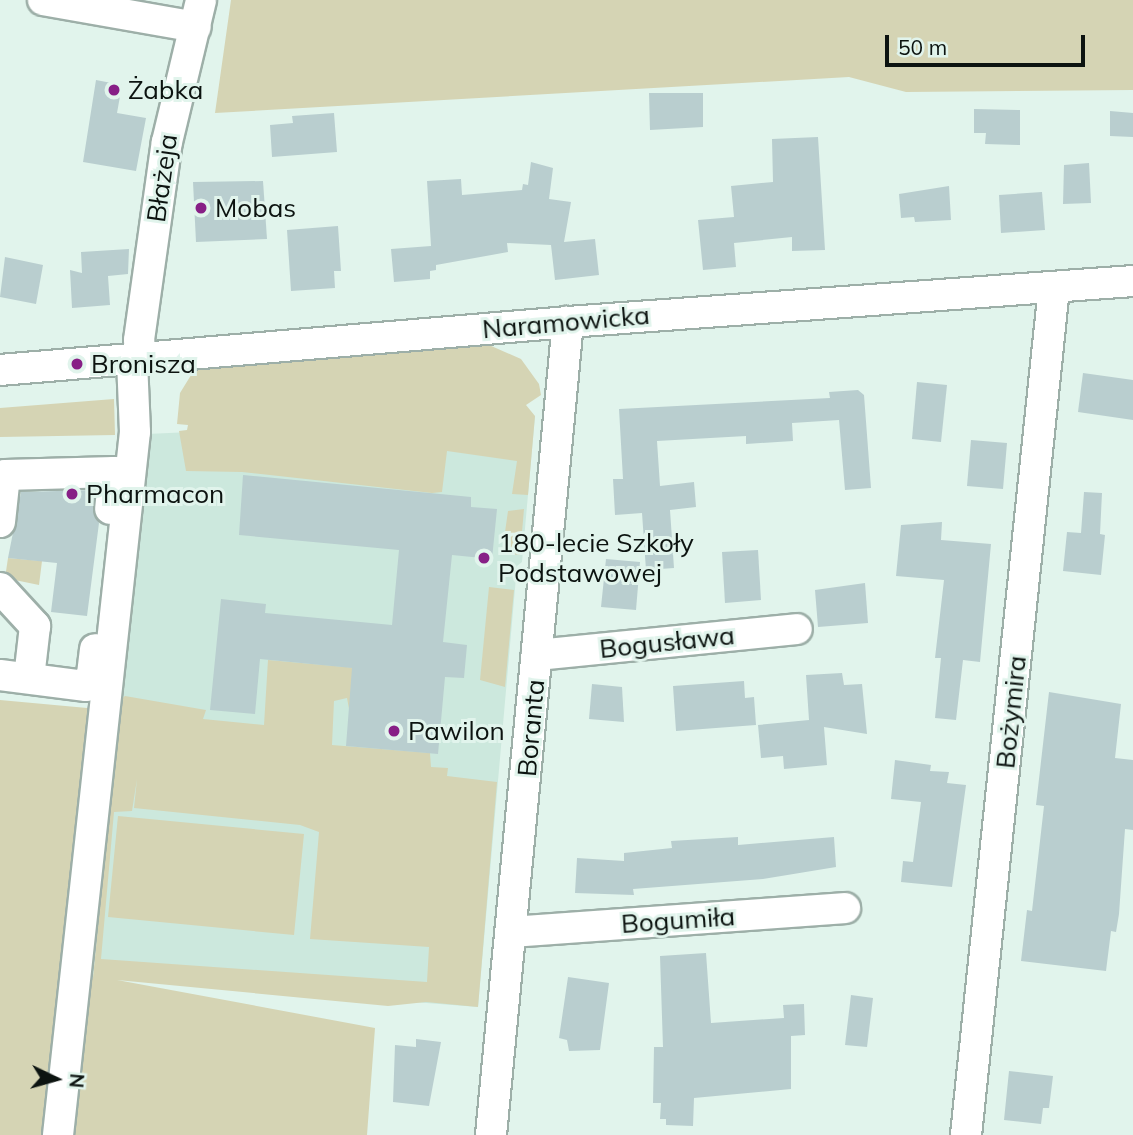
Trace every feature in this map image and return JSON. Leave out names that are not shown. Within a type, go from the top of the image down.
[{"type":"street","points":[[43,0],[199,13]]},
{"type":"street","name":"Błażeja","points":[[58,1135],[135,432],[136,359],[167,142],[199,13]]},
{"type":"street","name":"Naramowicka","points":[[0,370],[568,322],[1133,281]]},
{"type":"street","name":"Bożymira","points":[[966,1135],[1054,288]]},
{"type":"street","name":"Boranta","points":[[491,1135],[568,322]]},
{"type":"street","points":[[0,522],[5,475],[114,472],[92,674],[86,686],[15,677],[34,626],[0,588]]},
{"type":"street","name":"Bogusława","points":[[537,655],[797,629]]},
{"type":"street","name":"Bogumiła","points":[[512,932],[845,908]]},
{"type":"shaded area","points":[[231,0],[1133,0],[1133,90],[906,92],[849,77],[215,113]]},
{"type":"shaded area","points":[[489,345],[521,359],[539,384],[541,395],[526,405],[535,416],[528,495],[512,494],[517,461],[447,451],[442,492],[432,493],[242,472],[186,471],[179,431],[187,430],[188,425],[177,424],[180,393],[196,367]]},
{"type":"shaded area","points":[[114,399],[115,435],[0,437],[0,408]]},
{"type":"shaded area","points":[[535,416],[522,562],[517,566],[478,1007],[90,977],[147,434]]},
{"type":"shaded area","points":[[524,509],[520,555],[502,553],[508,511]]},
{"type":"shaded area","points":[[8,558],[42,561],[39,585],[5,578]]},
{"type":"shaded area","points":[[489,587],[514,590],[505,687],[480,680]]},
{"type":"shaded area","points":[[268,660],[434,675],[430,714],[349,709],[347,698],[334,701],[332,745],[430,753],[431,767],[448,768],[447,776],[497,782],[478,1007],[426,1002],[388,1006],[117,980],[375,1028],[367,1135],[62,1135],[83,982],[93,978],[120,700],[125,696],[206,710],[203,719],[264,725]],"holes":[[[137,779],[134,808],[300,825],[319,832],[310,939],[429,947],[427,982],[101,959],[114,812],[132,811]]]},
{"type":"shaded area","points":[[0,700],[98,709],[49,1135],[0,1135]]},
{"type":"shaded area","points":[[118,816],[304,834],[294,935],[108,917]]},
{"type":"building","points":[[96,80],[122,85],[117,113],[146,118],[136,171],[83,162]]},
{"type":"building","points":[[649,93],[703,93],[703,127],[650,130]]},
{"type":"building","points":[[974,109],[1020,110],[1020,145],[985,144],[986,133],[974,133]]},
{"type":"building","points":[[1110,111],[1133,113],[1133,137],[1110,136]]},
{"type":"building","points":[[334,113],[337,152],[272,157],[270,125],[293,123],[292,116]]},
{"type":"building","points":[[818,137],[825,250],[792,251],[792,237],[734,243],[736,267],[703,270],[698,220],[734,217],[731,186],[773,182],[772,139]]},
{"type":"building","points":[[531,162],[553,168],[549,199],[571,202],[564,242],[595,239],[599,275],[555,280],[551,245],[507,243],[508,252],[436,265],[436,270],[430,271],[430,279],[394,282],[391,249],[431,246],[427,181],[461,179],[462,195],[522,190],[523,184],[528,185]]},
{"type":"building","points":[[1089,163],[1091,203],[1063,204],[1064,165]]},
{"type":"building","points":[[263,181],[267,239],[196,242],[193,182]]},
{"type":"building","points":[[949,186],[951,220],[915,222],[914,217],[901,218],[899,194]]},
{"type":"building","points":[[1042,192],[1045,230],[1001,233],[999,195]]},
{"type":"building","points":[[338,226],[341,271],[334,271],[335,288],[291,291],[287,230]]},
{"type":"building","points":[[129,249],[128,274],[108,276],[110,305],[72,308],[70,270],[82,273],[81,252]]},
{"type":"building","points":[[5,257],[43,265],[36,304],[0,297]]},
{"type":"building","points":[[1083,373],[1133,380],[1133,420],[1078,412]]},
{"type":"building","points":[[917,382],[947,385],[941,442],[912,439]]},
{"type":"building","points":[[858,390],[864,395],[871,488],[845,490],[839,420],[792,423],[793,441],[746,444],[746,436],[657,441],[660,486],[694,482],[696,507],[670,510],[674,568],[646,570],[642,513],[615,515],[613,479],[623,479],[619,409],[830,398],[829,392]]},
{"type":"building","points":[[971,440],[1007,443],[1003,489],[967,486]]},
{"type":"building","points":[[243,475],[471,497],[471,507],[497,509],[492,559],[452,555],[443,642],[467,645],[464,678],[445,677],[438,754],[346,746],[352,668],[260,659],[255,714],[210,710],[221,599],[266,604],[265,613],[392,625],[399,550],[239,535]]},
{"type":"building","points":[[94,490],[93,508],[99,523],[87,616],[51,612],[57,563],[8,558],[21,492]]},
{"type":"building","points":[[1084,492],[1102,493],[1100,534],[1105,535],[1101,575],[1063,571],[1067,532],[1081,533]]},
{"type":"building","points":[[942,522],[941,540],[991,544],[980,662],[963,660],[956,720],[935,718],[941,658],[935,658],[944,580],[896,576],[901,525]]},
{"type":"building","points":[[758,550],[761,600],[725,603],[722,552]]},
{"type":"building","points":[[606,559],[640,562],[636,610],[601,607]]},
{"type":"building","points":[[865,583],[868,623],[818,627],[815,590]]},
{"type":"building","points":[[842,673],[844,685],[862,684],[867,734],[824,727],[827,765],[784,769],[783,756],[761,758],[758,725],[809,720],[806,675]]},
{"type":"building","points":[[744,681],[745,698],[754,697],[756,725],[676,731],[673,686]]},
{"type":"building","points":[[592,684],[622,687],[624,722],[589,719]]},
{"type":"building","points":[[1049,692],[1121,704],[1115,758],[1133,760],[1133,830],[1125,829],[1119,914],[1116,932],[1111,931],[1106,971],[1021,961],[1027,910],[1032,911],[1044,806],[1036,805]]},
{"type":"building","points":[[895,760],[931,765],[930,771],[949,772],[947,783],[966,785],[952,887],[901,882],[903,861],[913,862],[921,802],[891,799]]},
{"type":"building","points":[[738,837],[738,845],[834,837],[836,867],[763,879],[633,889],[634,895],[575,893],[577,858],[624,861],[624,853],[672,848],[671,841]]},
{"type":"building","points":[[706,953],[711,1023],[784,1018],[783,1005],[804,1004],[805,1035],[791,1036],[791,1089],[694,1098],[693,1126],[666,1125],[666,1119],[660,1119],[661,1103],[653,1103],[654,1047],[663,1047],[660,956]]},
{"type":"building","points":[[568,977],[609,983],[600,1050],[569,1051],[567,1040],[559,1038]]},
{"type":"building","points":[[851,995],[873,998],[867,1047],[845,1045]]},
{"type":"building","points":[[416,1039],[441,1042],[429,1106],[393,1102],[395,1045],[416,1047]]},
{"type":"building","points":[[1009,1071],[1053,1076],[1049,1108],[1043,1108],[1041,1124],[1004,1120]]},
{"type":"place","name":"Żabka","points":[[114,90]]},
{"type":"place","name":"Mobas","points":[[201,208]]},
{"type":"place","name":"Bronisza","points":[[77,364]]},
{"type":"place","name":"Pharmacon","points":[[72,494]]},
{"type":"place","name":"180-lecie Szkoły Podstawowej","points":[[484,558]]},
{"type":"place","name":"Pawilon","points":[[394,731]]}]
